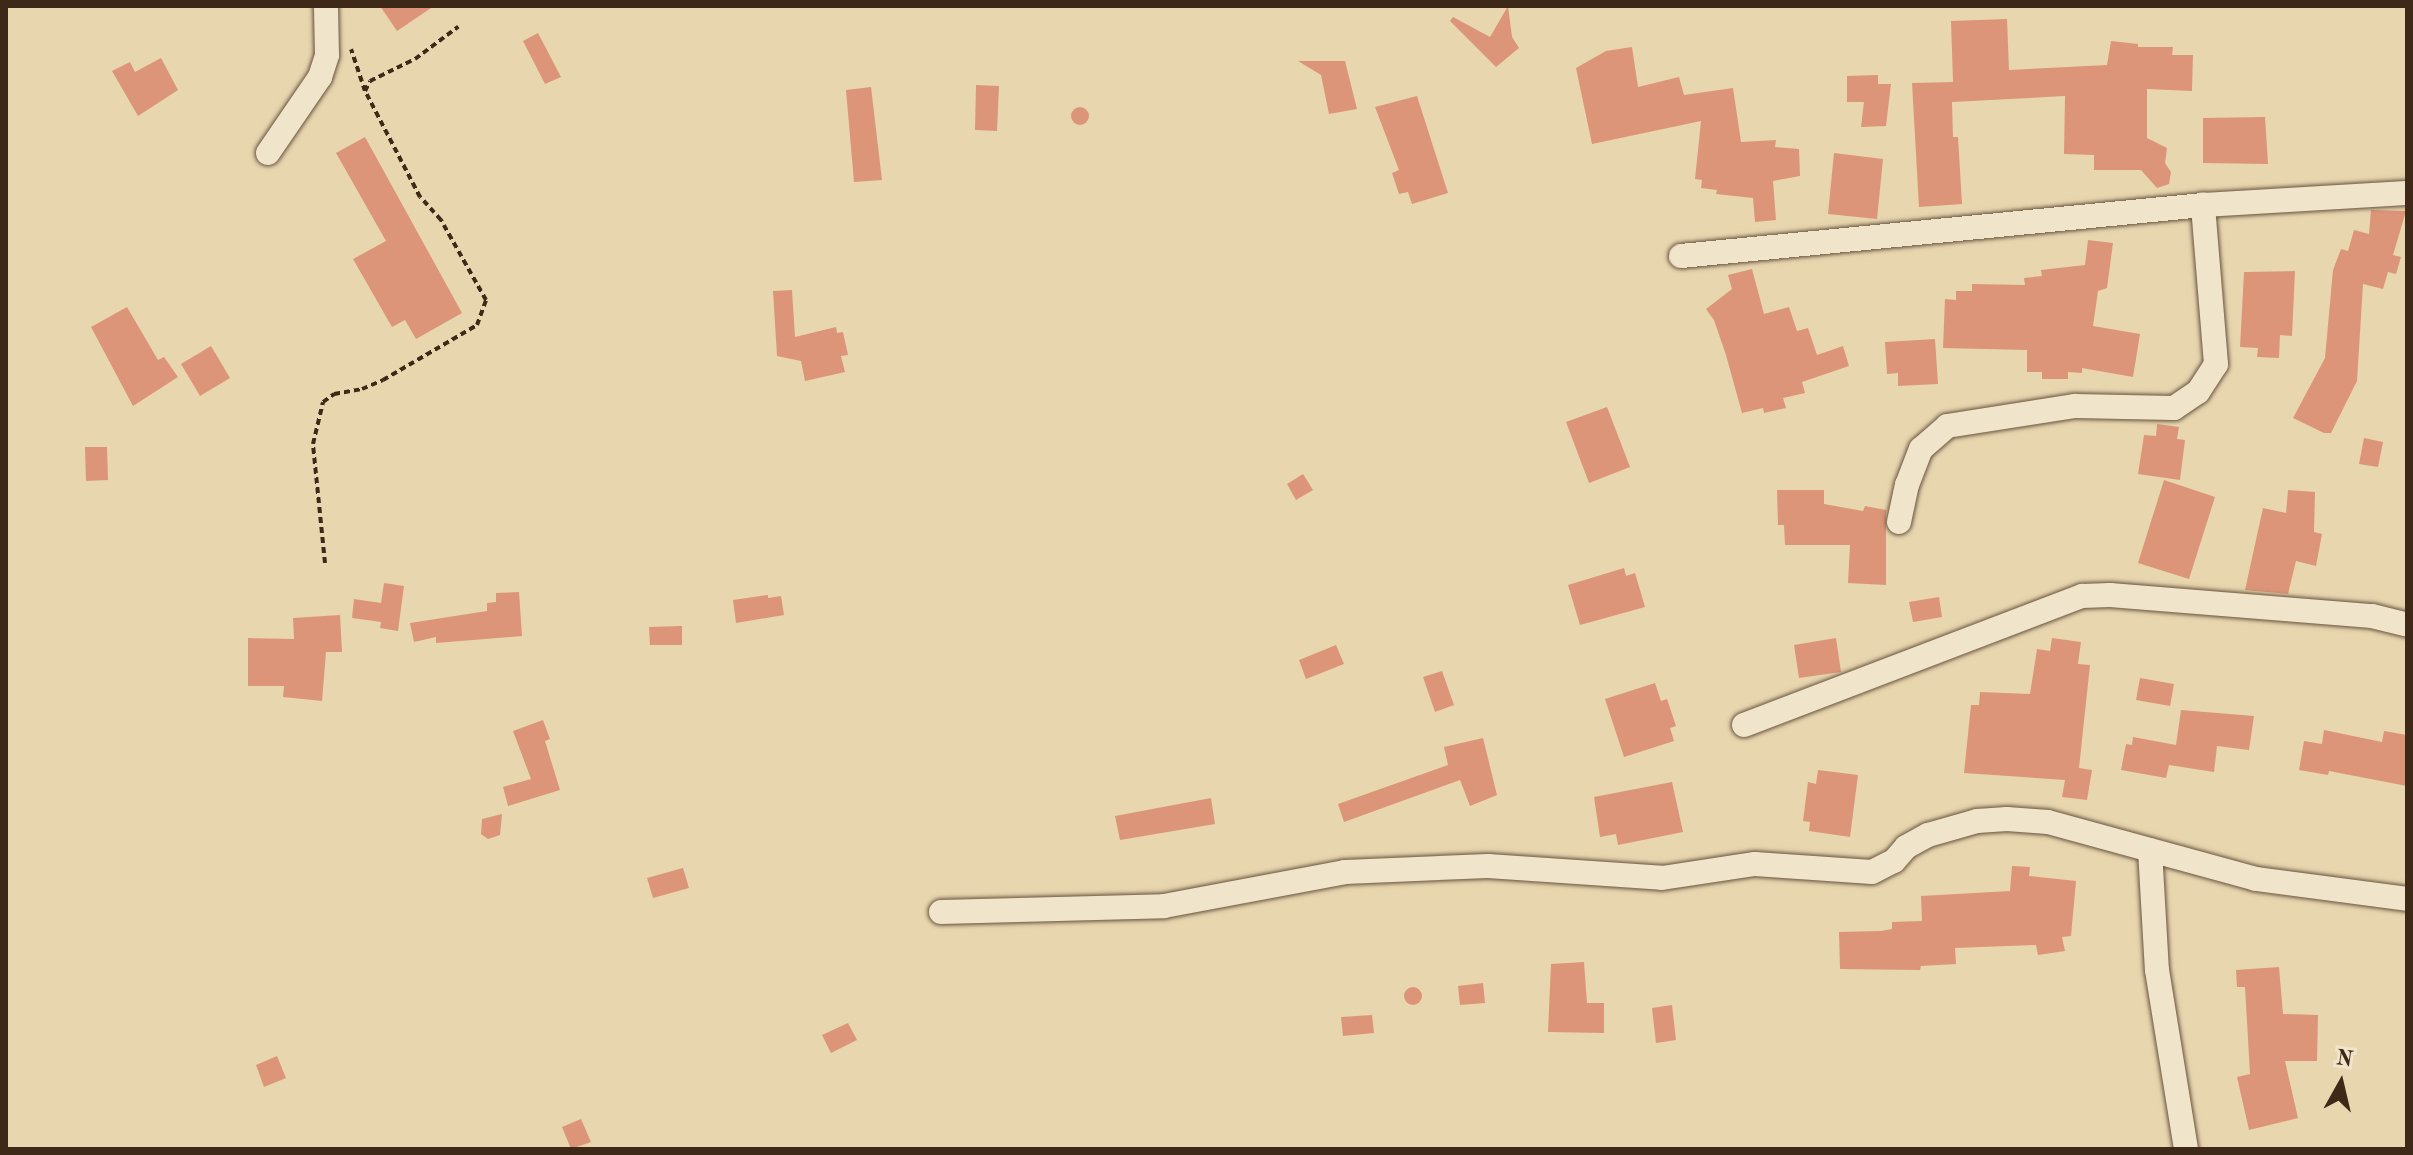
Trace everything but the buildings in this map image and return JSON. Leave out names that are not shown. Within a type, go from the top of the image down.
[{"type":"street","points":[[268,153],[320,77],[327,55],[326,6]]},
{"type":"street","points":[[1681,256],[2203,205],[2407,193]]},
{"type":"street","points":[[1899,522],[1907,485],[1921,449],[1947,426],[2075,406],[2174,408],[2198,392],[2216,364],[2203,205]]},
{"type":"street","points":[[1744,725],[2082,596],[2110,595],[2372,616],[2407,625]]},
{"type":"street","points":[[941,912],[1164,906],[1345,872],[1472,866],[1662,878],[1755,864],[1872,872],[1894,861],[1906,847],[1928,835],[1977,821],[2007,819],[2048,822],[2256,879],[2407,899]]},
{"type":"street","points":[[2150,850],[2157,970],[2186,1149]]},
{"type":"path","points":[[365,91],[370,81],[415,59],[458,27]]},
{"type":"path","points":[[325,563],[313,444],[323,402],[334,394],[362,389],[383,380],[477,325],[486,300],[441,220],[420,197],[365,91],[351,47]]}]
